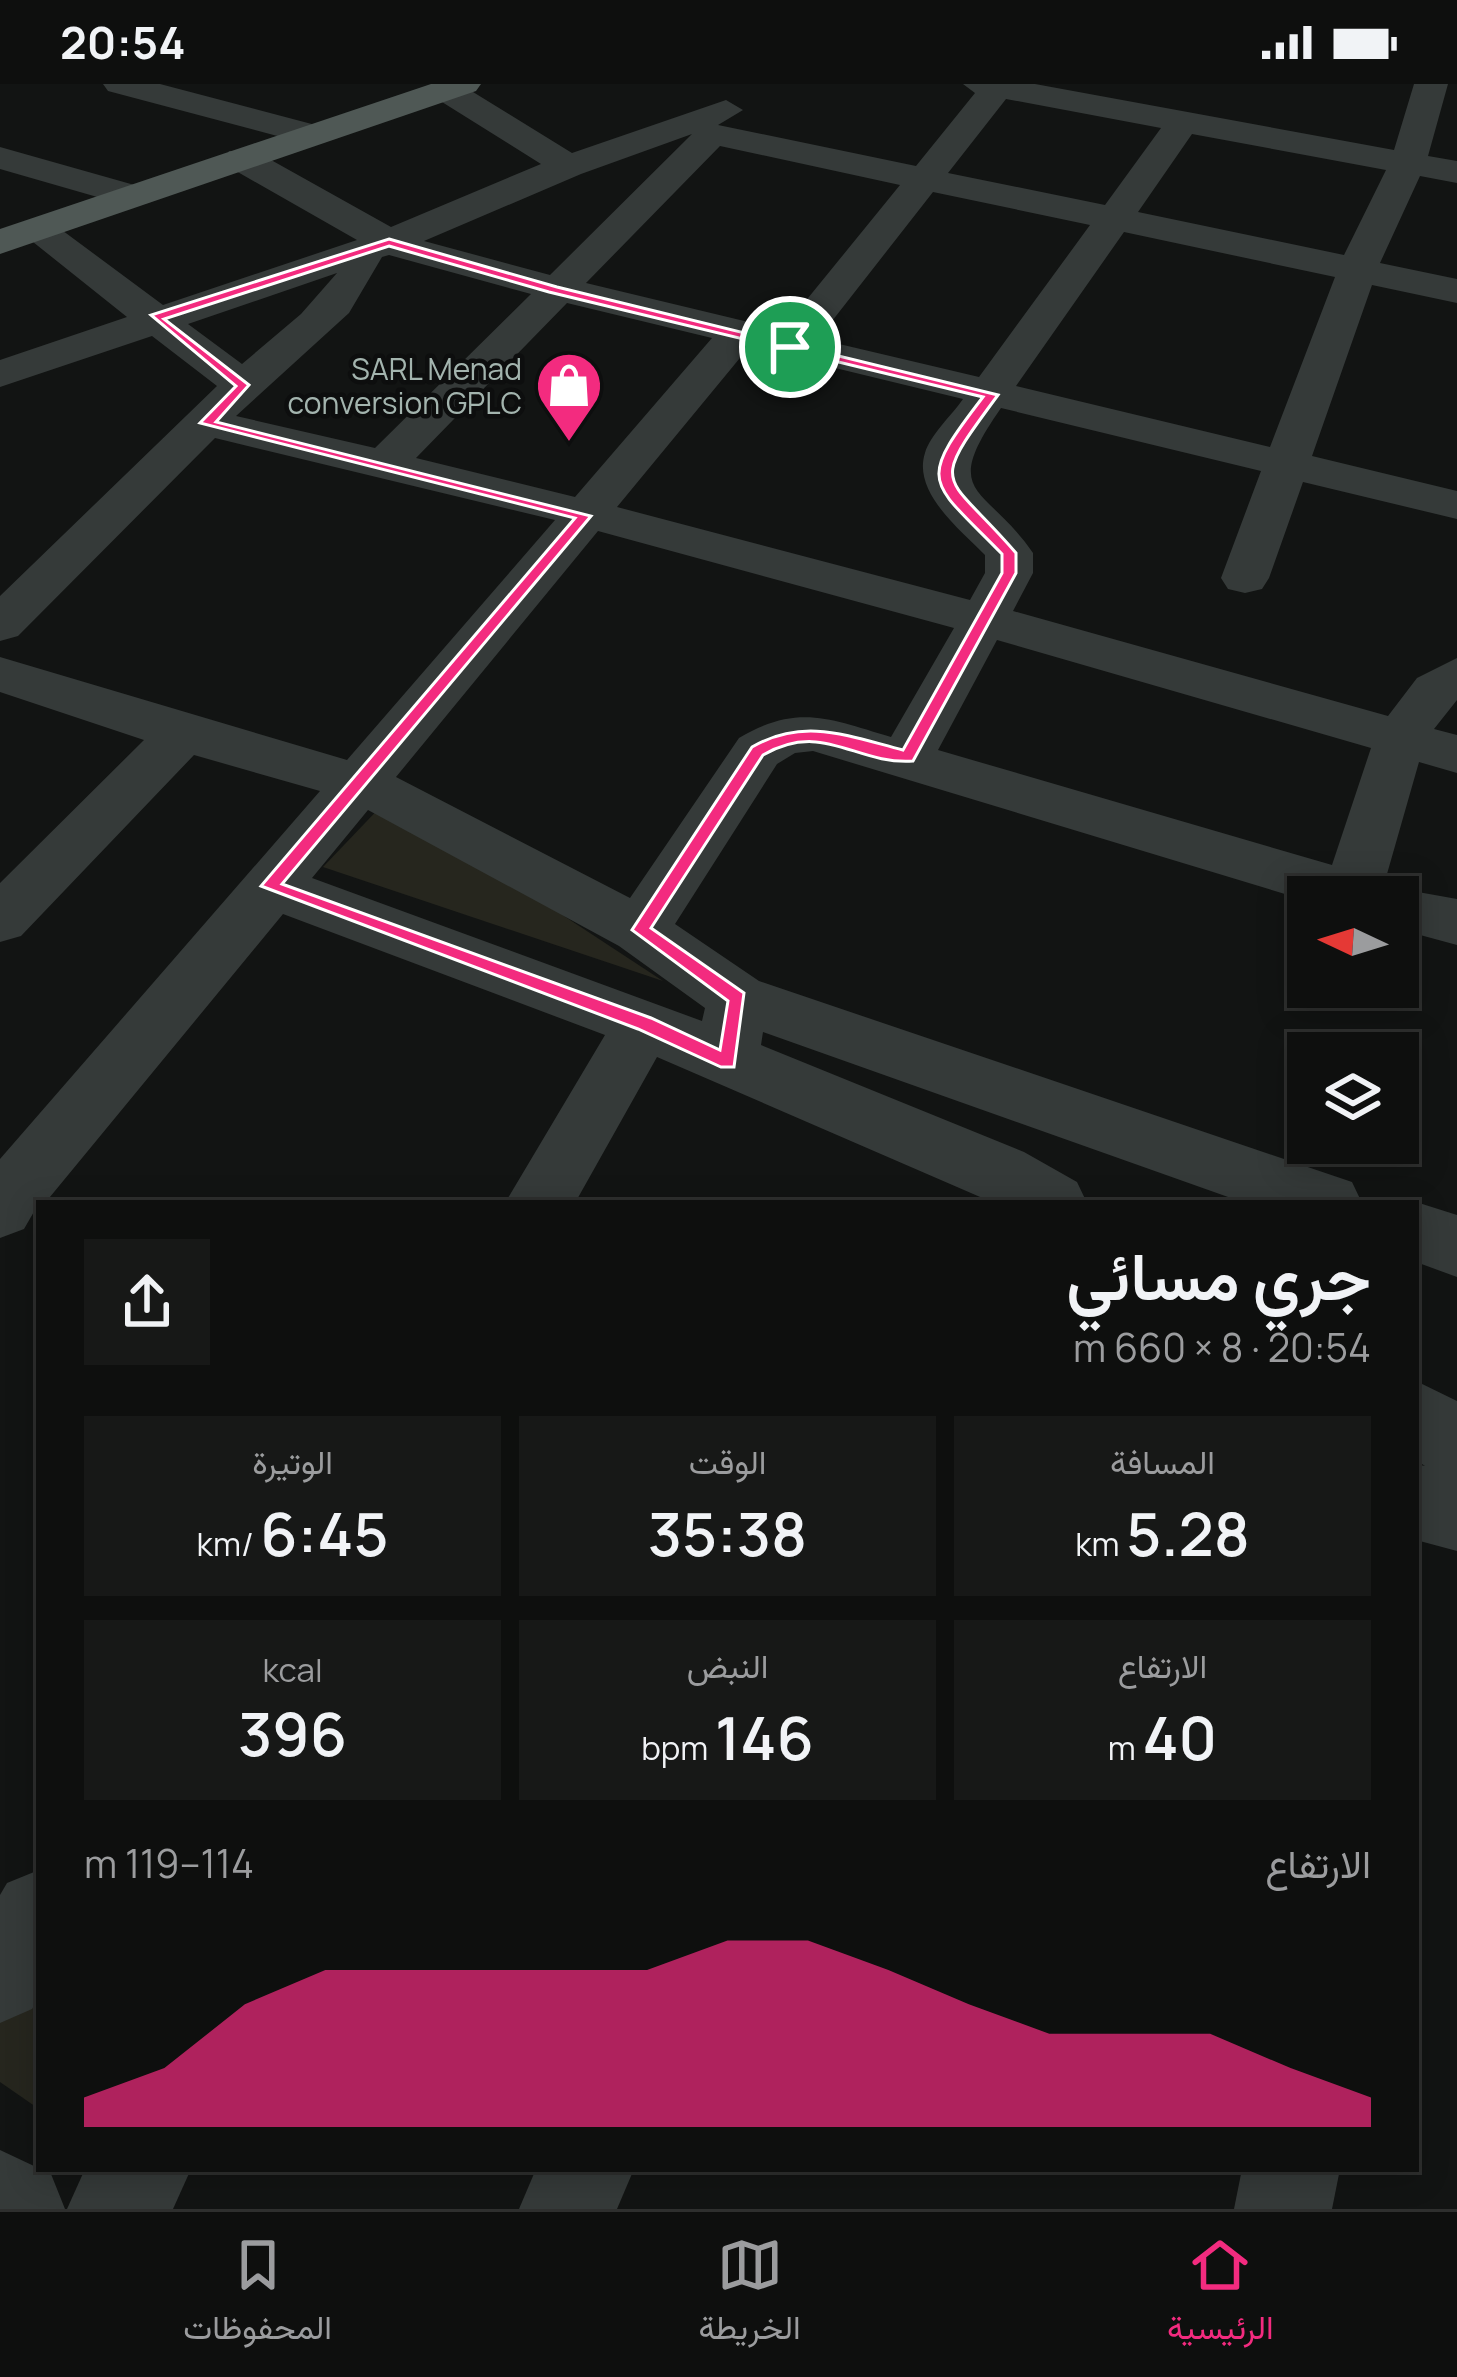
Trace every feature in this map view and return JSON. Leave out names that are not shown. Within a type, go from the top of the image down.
[{"type":"main road","points":[[18,236],[455,87]]},
{"type":"main road","points":[[338,89],[397,103]]},
{"type":"street","points":[[120,84],[311,134]]},
{"type":"street","points":[[1245,578],[1357,270],[1408,163],[1430,84]]},
{"type":"street","points":[[0,1208],[584,516],[931,177],[995,85],[1457,172]]},
{"type":"street","points":[[455,87],[568,166]]},
{"type":"street","points":[[386,463],[733,109]]},
{"type":"street","points":[[0,374],[377,246],[568,166],[733,109],[931,177],[1457,291]]},
{"type":"street","points":[[907,757],[1009,573],[1009,553],[950,493],[944,474],[947,453],[1120,217],[1183,122]]},
{"type":"street","points":[[0,158],[132,196]]},
{"type":"street","points":[[242,159],[377,246],[1457,505]]},
{"type":"street","points":[[18,236],[155,318],[243,385]]},
{"type":"street","points":[[0,625],[243,385],[343,295],[377,246]]},
{"type":"street","points":[[207,423],[386,463],[981,617],[1457,754]]},
{"type":"street","points":[[0,674],[183,734],[362,783],[640,930],[737,998],[1319,1200]]},
{"type":"street","points":[[1376,876],[1402,738],[1435,686],[1457,675]]},
{"type":"street","points":[[640,930],[758,751],[783,736],[814,733],[1297,876]]},
{"type":"street","points":[[0,920],[183,734]]},
{"type":"street","points":[[270,886],[644,1024],[1013,1193]]},
{"type":"street","points":[[1419,912],[1457,922]]},
{"type":"street","points":[[727,1062],[737,998]]},
{"type":"street","points":[[541,1200],[644,1024]]},
{"type":"street","points":[[1419,1233],[1457,1246]]},
{"type":"street","points":[[1419,1413],[1457,1409]]},
{"type":"street","points":[[1419,1415],[1457,1445]]},
{"type":"street","points":[[1419,1503],[1457,1514]]},
{"type":"street","points":[[0,1977],[36,1920]]},
{"type":"street","points":[[116,2209],[140,2172]]},
{"type":"street","points":[[568,2209],[583,2172]]},
{"type":"street","points":[[1283,2209],[1290,2172]]},
{"type":"street","points":[[0,2198],[16,2209]]},
{"type":"shaded area","points":[[387,800],[663,981],[323,867]]},
{"type":"shaded area","points":[[36,1958],[36,2107],[0,2082],[0,2013]]},
{"type":"place","name":"SARL Menad conversion GPLC","points":[[569,444]]},
{"type":"route","points":[[389,242],[553,290],[790,347],[992,395],[947,453],[944,474],[950,493],[1009,553],[1009,573],[907,757],[814,733],[783,736],[758,751],[640,930],[737,998],[727,1062],[644,1024],[270,886],[584,516],[386,463],[207,423],[243,385],[155,318],[389,242]]}]
